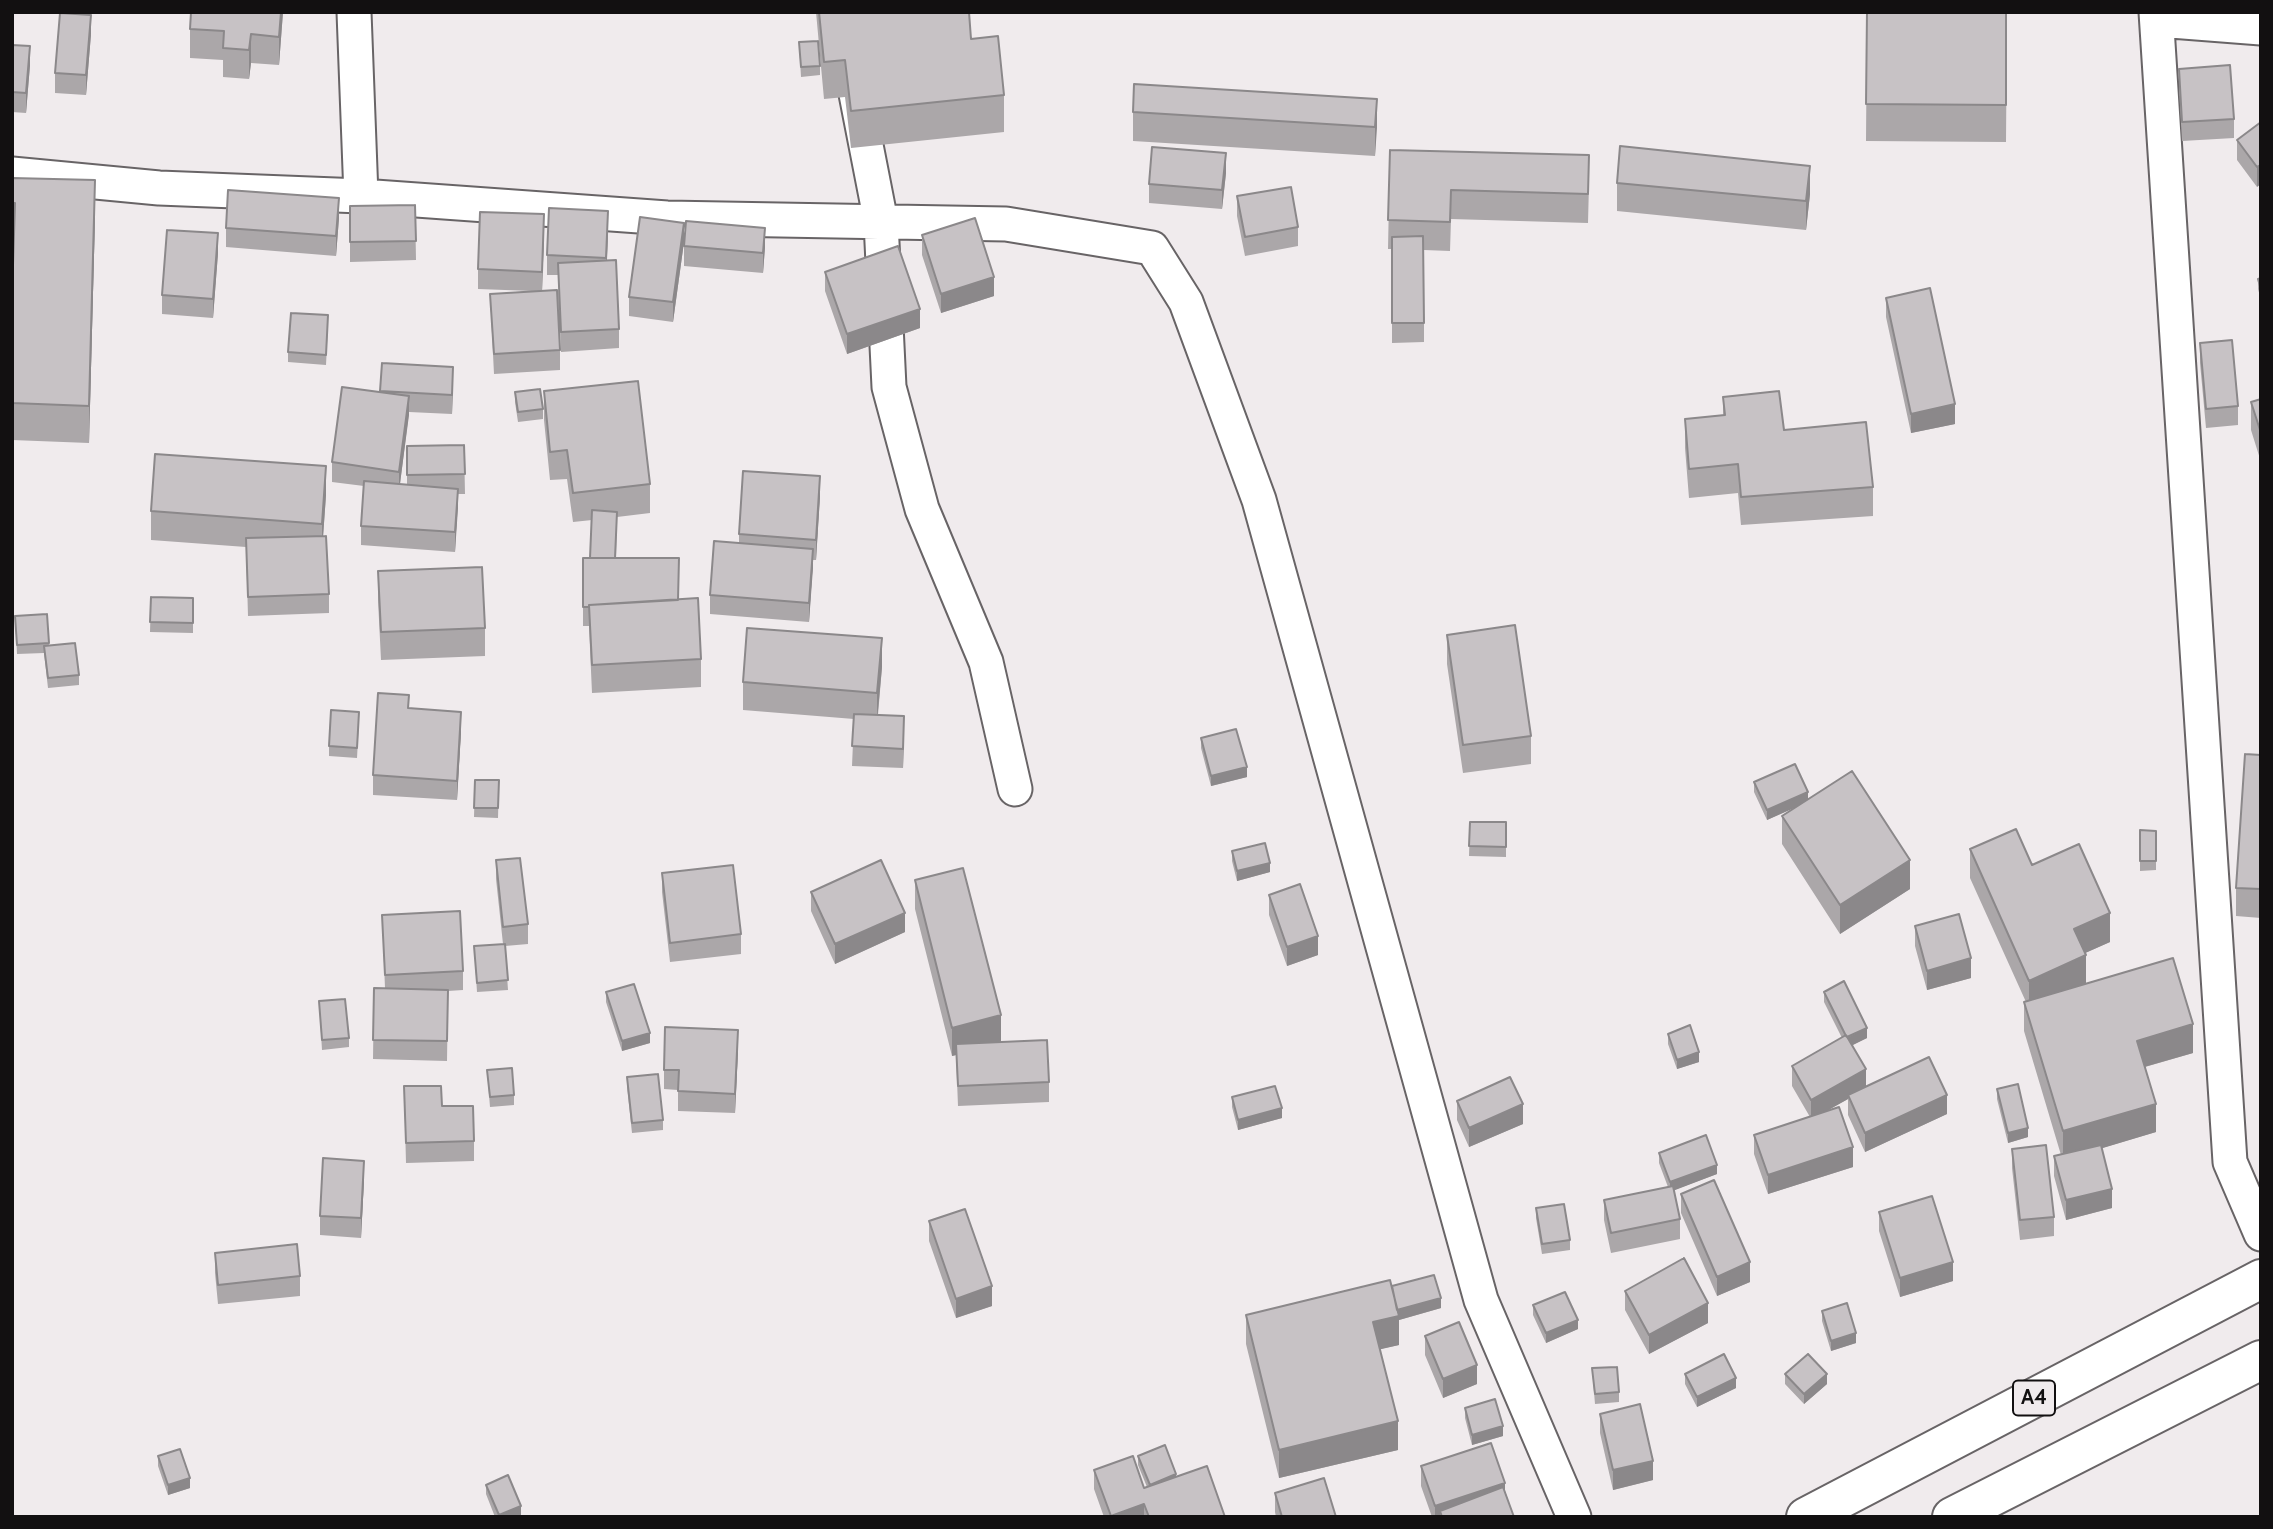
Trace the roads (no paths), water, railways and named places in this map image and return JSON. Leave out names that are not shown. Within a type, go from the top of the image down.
[{"type":"highway","name":"A4","points":[[1806,1517],[2261,1279]]},
{"type":"highway","points":[[1952,1517],[2261,1360]]},
{"type":"street","points":[[354,12],[361,196]]},
{"type":"street","points":[[840,12],[881,222],[889,387],[922,509],[986,662],[1015,789]]},
{"type":"street","points":[[2261,28],[2157,16],[2230,1162],[2261,1234]]},
{"type":"street","points":[[12,174],[159,188],[361,196],[667,218],[1006,224],[1152,248],[1186,302],[1259,500],[1481,1300],[1574,1517]]}]
